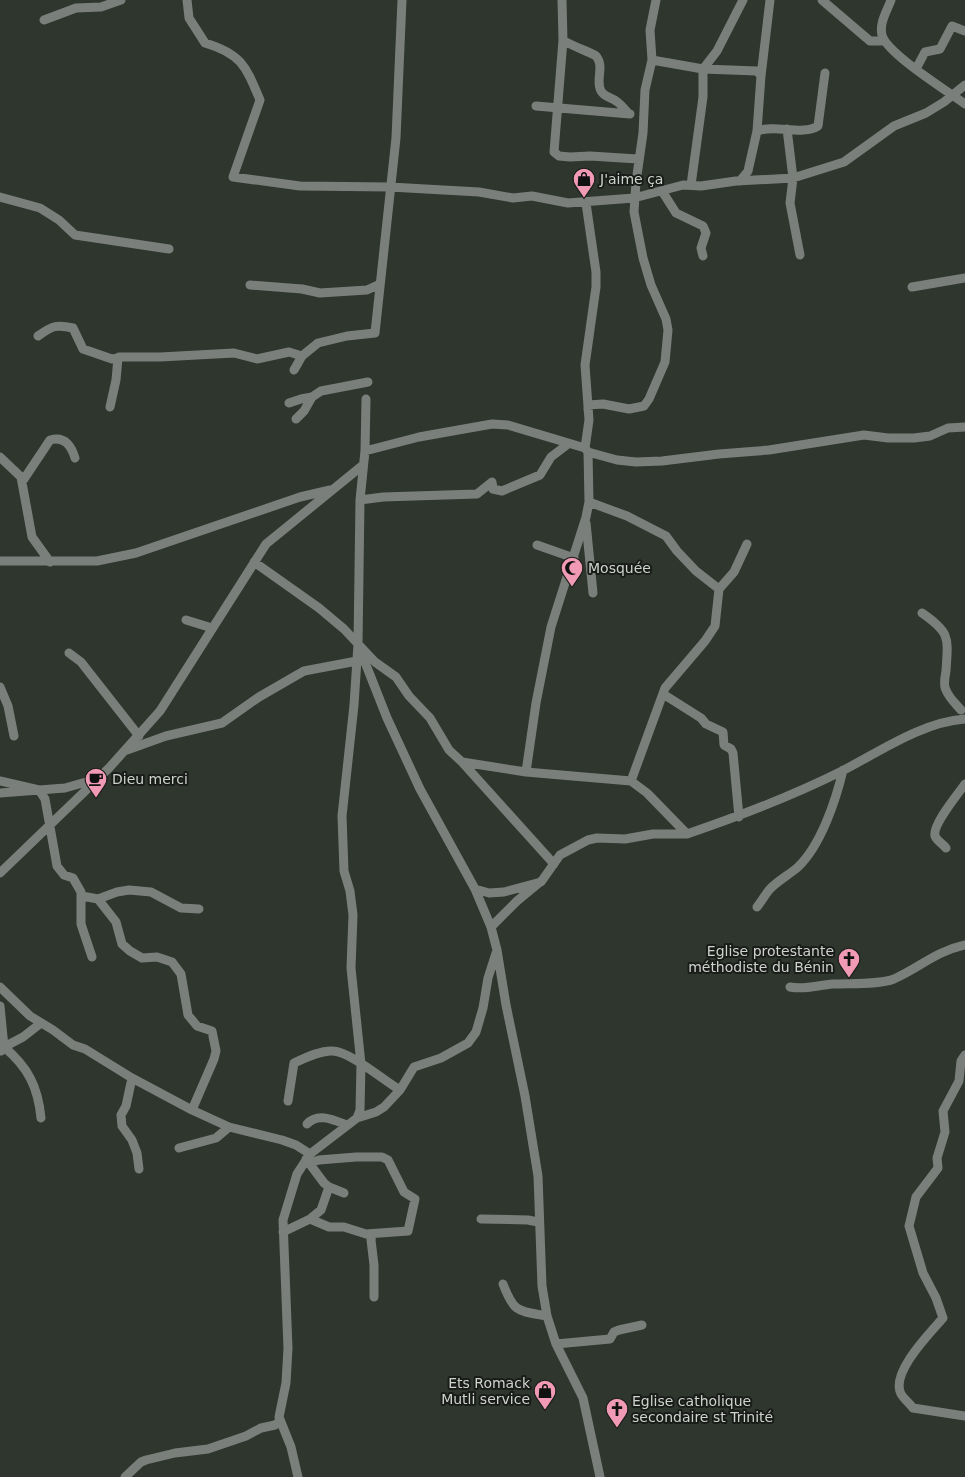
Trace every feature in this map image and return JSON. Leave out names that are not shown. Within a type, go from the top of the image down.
[{"type":"street","points":[[44,20],[76,8],[100,7],[121,0]]},
{"type":"street","points":[[187,0],[189,18],[205,43],[224,49],[246,67],[260,100],[233,177],[300,186],[390,187],[479,192],[513,198],[532,196],[562,203],[586,203],[634,198],[691,185],[702,186],[740,181],[792,178],[844,162],[894,126],[926,113],[965,85]]},
{"type":"street","points":[[294,370],[302,356],[321,342],[347,336],[375,333],[399,96],[402,0]]},
{"type":"street","points":[[562,0],[563,40],[556,108],[556,137],[554,152],[559,156],[638,160]]},
{"type":"street","points":[[526,772],[536,703],[551,627],[574,558],[586,518],[589,502],[587,450],[589,420],[588,405],[603,404],[629,409],[644,406],[650,399],[665,362],[668,330],[666,319],[651,285],[643,258],[634,212],[638,160],[644,133],[643,116],[645,90],[652,60],[650,30],[656,0]]},
{"type":"street","points":[[691,185],[703,97],[703,69],[717,51],[742,0]]},
{"type":"street","points":[[740,181],[748,170],[757,131],[761,76],[770,0]]},
{"type":"street","points":[[822,0],[870,41],[884,41]]},
{"type":"street","points":[[891,0],[881,25],[884,41],[916,69],[965,104]]},
{"type":"street","points":[[916,69],[925,52],[940,49],[952,26],[965,31]]},
{"type":"street","points":[[563,40],[571,46],[595,54],[599,60],[600,67],[600,90],[604,95],[616,101],[629,114]]},
{"type":"street","points":[[652,60],[703,69],[757,71],[761,76]]},
{"type":"street","points":[[757,131],[764,129],[787,128],[806,130],[813,129],[818,126],[825,73]]},
{"type":"street","points":[[536,106],[643,116]]},
{"type":"street","points":[[787,128],[792,178],[790,203],[800,255]]},
{"type":"street","points":[[662,191],[676,212],[702,226],[706,233],[701,248],[703,256]]},
{"type":"street","points":[[0,197],[40,208],[59,220],[75,235],[169,249]]},
{"type":"street","points":[[586,203],[596,272],[596,287],[585,365],[589,420]]},
{"type":"street","points":[[912,286],[965,278]]},
{"type":"street","points":[[250,285],[302,289],[320,293],[367,290],[380,284]]},
{"type":"street","points":[[38,336],[50,328],[60,325],[73,328],[83,349],[112,359],[234,353],[257,359],[289,352],[302,356]]},
{"type":"street","points":[[110,407],[116,380],[118,358]]},
{"type":"street","points":[[296,419],[304,411],[312,398],[321,391],[368,382]]},
{"type":"street","points":[[289,403],[301,398],[312,398]]},
{"type":"street","points":[[357,1118],[360,1110],[361,1064],[351,968],[353,915],[350,891],[344,871],[342,816],[354,705],[358,644],[360,500],[365,451],[366,399]]},
{"type":"street","points":[[365,451],[419,437],[492,424],[508,424],[617,460],[636,462],[662,461],[769,450],[864,435],[888,438],[914,438],[930,436],[948,428],[965,427]]},
{"type":"street","points":[[22,482],[50,440],[55,438],[65,441],[70,445],[75,458]]},
{"type":"street","points":[[360,500],[390,496],[477,494],[492,482],[494,490],[502,491],[540,475],[551,457],[568,444]]},
{"type":"street","points":[[0,457],[21,477],[32,537],[50,562]]},
{"type":"street","points":[[0,873],[49,827],[94,780],[126,750],[160,711],[266,544],[331,489],[364,465]]},
{"type":"street","points":[[0,561],[97,561],[136,553],[300,497],[331,489]]},
{"type":"street","points":[[589,502],[627,516],[666,536],[677,551],[696,571],[719,589]]},
{"type":"street","points":[[586,518],[593,593]]},
{"type":"street","points":[[631,780],[669,681],[705,641],[715,626],[719,589],[734,572],[747,544]]},
{"type":"street","points":[[537,545],[574,558]]},
{"type":"street","points":[[254,562],[319,608],[344,629],[375,662],[396,677],[409,696],[430,718],[449,750],[462,762],[554,864]]},
{"type":"street","points":[[922,613],[941,627],[946,634],[945,688],[948,696],[961,710]]},
{"type":"street","points":[[186,620],[212,628]]},
{"type":"street","points":[[358,644],[387,718],[420,789],[476,889],[491,927],[497,950],[506,1005],[525,1096],[538,1176],[540,1204],[538,1222],[542,1286],[547,1316],[556,1344],[583,1398],[600,1477]]},
{"type":"street","points":[[69,653],[80,662],[138,736]]},
{"type":"street","points":[[126,750],[166,736],[222,722],[258,697],[304,671],[356,660]]},
{"type":"street","points":[[0,687],[8,706],[14,736]]},
{"type":"street","points":[[663,694],[701,718],[706,724],[724,732],[724,745],[731,749],[733,753],[739,817]]},
{"type":"street","points":[[491,927],[517,901],[541,882],[560,855],[588,840],[597,838],[625,839],[653,834],[687,834],[739,817],[843,770],[898,741],[944,722],[964,720]]},
{"type":"street","points":[[462,762],[526,772],[631,780],[647,793],[687,834]]},
{"type":"street","points":[[757,907],[770,889],[799,866],[808,855],[826,822],[836,799],[843,770]]},
{"type":"street","points":[[0,782],[4,793],[65,788],[94,780]]},
{"type":"street","points":[[0,782],[39,790]]},
{"type":"street","points":[[946,848],[938,840],[935,830],[939,821],[965,784]]},
{"type":"street","points":[[39,790],[46,803],[57,866],[64,875],[73,878],[78,884],[82,896],[81,924],[92,957]]},
{"type":"street","points":[[476,889],[489,893],[504,892],[541,882]]},
{"type":"street","points":[[82,896],[98,899],[117,892],[129,890],[151,892],[181,908],[199,909]]},
{"type":"street","points":[[98,899],[116,922],[122,944],[130,951],[142,958],[157,957],[172,962],[181,974],[188,1015],[197,1026],[212,1031],[215,1040],[214,1059],[192,1110]]},
{"type":"street","points":[[790,987],[815,988],[827,985],[858,984],[891,980],[910,972],[938,953],[965,945]]},
{"type":"street","points":[[298,1477],[291,1447],[280,1421],[279,1410],[286,1382],[288,1348],[283,1220],[289,1196],[297,1174],[308,1159],[347,1125],[357,1118],[376,1112],[384,1107],[400,1090],[414,1067],[453,1051],[468,1043],[474,1036],[483,1008],[488,978],[497,950]]},
{"type":"street","points":[[0,987],[30,1016],[73,1045],[85,1049],[132,1078],[192,1110],[229,1127],[296,1145],[308,1159],[324,1184],[344,1193]]},
{"type":"street","points":[[0,1006],[2,1050]]},
{"type":"street","points":[[2,1050],[23,1037],[41,1023]]},
{"type":"street","points":[[2,1050],[16,1058],[34,1084],[38,1093],[41,1118]]},
{"type":"street","points":[[288,1101],[294,1063],[323,1051],[333,1051],[361,1064],[400,1090]]},
{"type":"street","points":[[965,1055],[961,1061],[959,1081],[943,1111],[945,1132],[937,1158],[938,1168],[916,1197],[909,1226],[923,1273],[936,1298],[943,1318],[917,1347],[899,1379],[900,1393],[913,1408],[965,1416]]},
{"type":"street","points":[[132,1078],[126,1106],[121,1114],[122,1126],[132,1140],[137,1153],[139,1169]]},
{"type":"street","points":[[307,1124],[314,1118],[325,1117],[347,1125]]},
{"type":"street","points":[[179,1148],[216,1138],[229,1127]]},
{"type":"street","points":[[308,1159],[319,1160],[356,1157],[382,1158],[391,1164],[404,1192],[413,1197],[416,1202],[408,1231],[372,1234],[344,1227],[329,1227],[310,1219]]},
{"type":"street","points":[[283,1232],[310,1219],[321,1210],[329,1187]]},
{"type":"street","points":[[481,1219],[528,1220],[538,1222]]},
{"type":"street","points":[[372,1234],[370,1240],[374,1265],[374,1297]]},
{"type":"street","points":[[503,1284],[511,1304],[516,1309],[523,1312],[547,1316]]},
{"type":"street","points":[[556,1344],[610,1339],[614,1332],[642,1325]]},
{"type":"street","points":[[125,1477],[141,1462],[146,1460],[175,1453],[208,1449],[246,1436],[261,1428],[275,1425],[280,1421]]},
{"type":"place","name":"J'aime ça","points":[[584,198]]},
{"type":"place","name":"Mosquée","points":[[572,588]]},
{"type":"place","name":"Dieu merci","points":[[96,798]]},
{"type":"place","name":"Eglise protestante méthodiste du Bénin","points":[[849,978]]},
{"type":"place","name":"Ets Romack Mutli service","points":[[545,1410]]},
{"type":"place","name":"Eglise catholique secondaire st Trinité","points":[[617,1428]]}]
